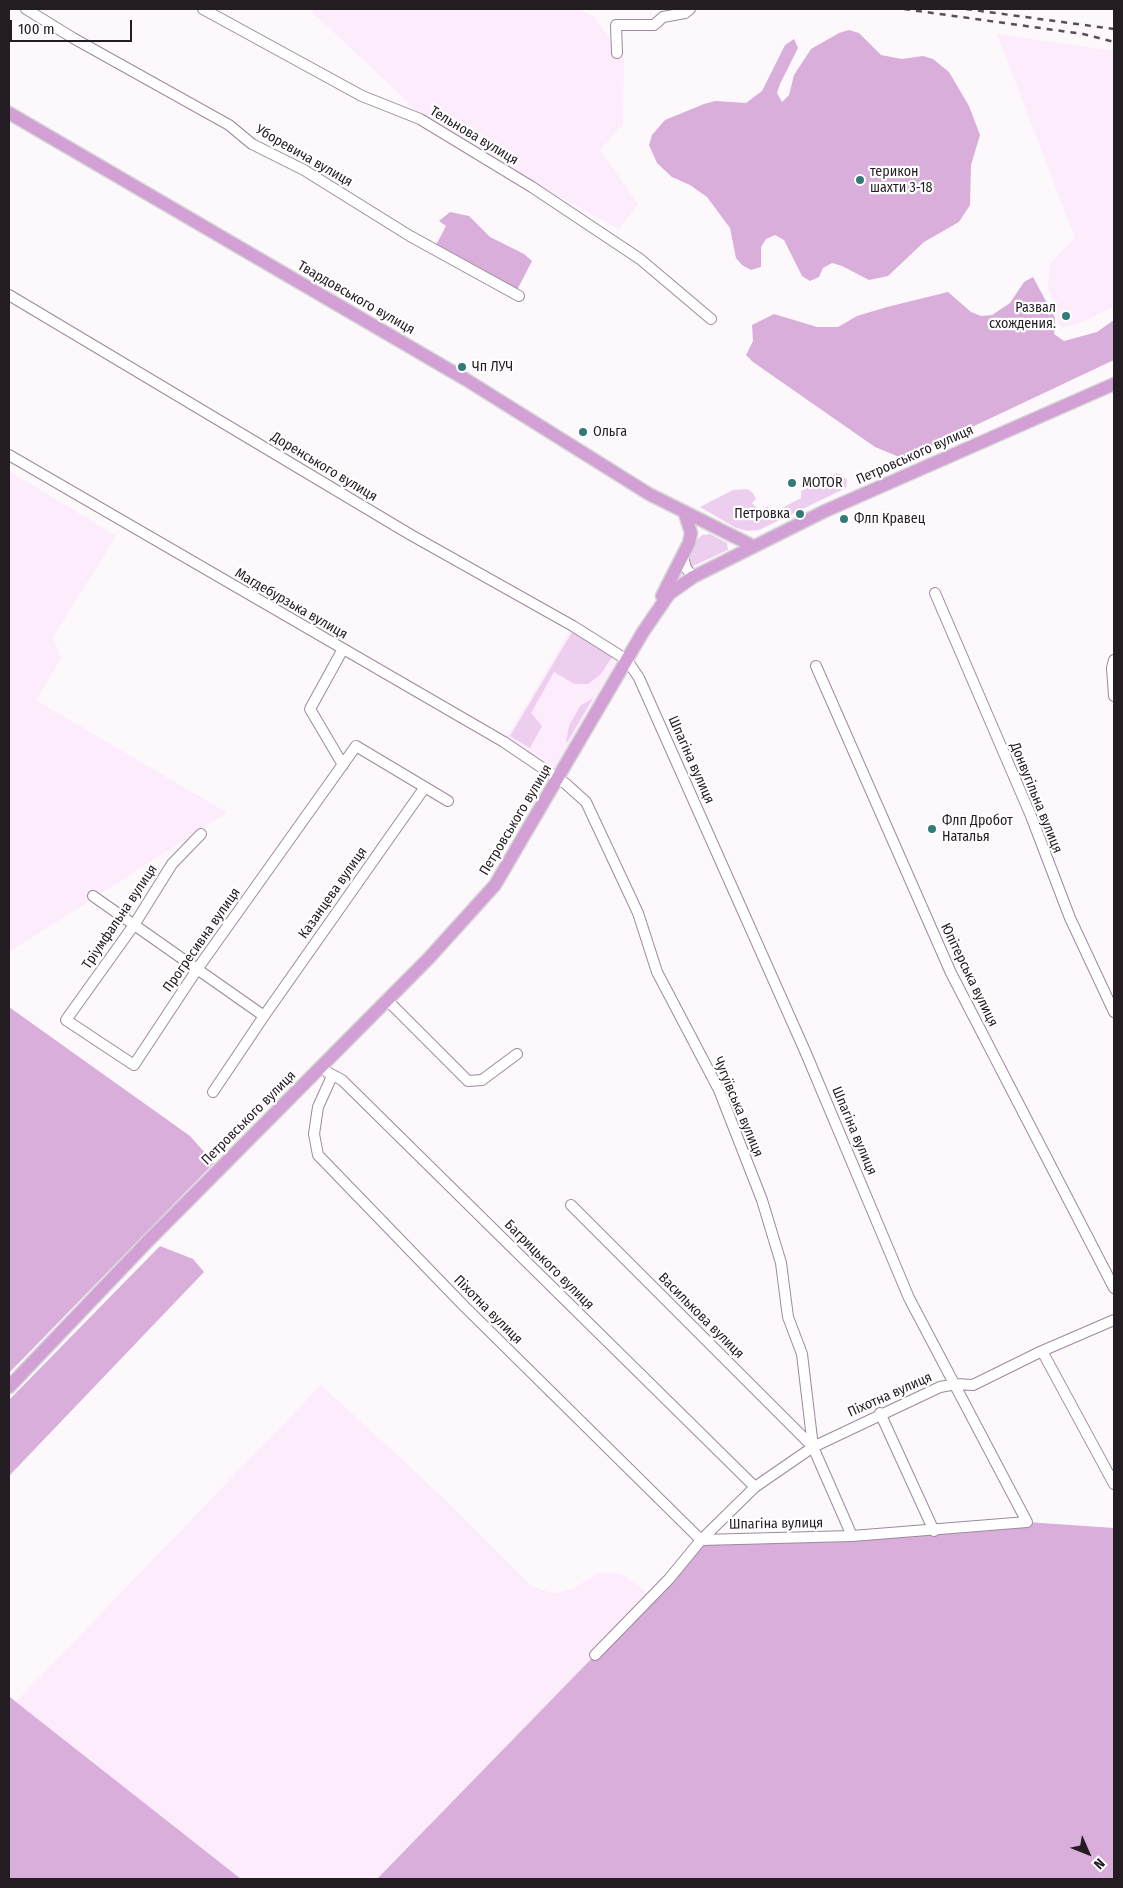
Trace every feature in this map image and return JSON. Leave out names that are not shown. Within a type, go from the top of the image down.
[{"type":"main road","name":"Твардовського вулиця","points":[[9,113],[465,379],[685,514],[752,546]]},
{"type":"main road","name":"Петровського вулиця","points":[[9,1387],[147,1242],[463,923],[495,885],[643,632],[669,594],[693,577],[752,546],[859,496],[1114,384]]},
{"type":"main road","points":[[643,632],[683,557],[691,533],[685,514]]},
{"type":"street","name":"Уборевича вулиця","points":[[26,9],[73,38],[229,125],[252,144],[304,170],[410,236],[519,296]]},
{"type":"street","name":"Тельнова вулиця","points":[[202,9],[362,96],[420,119],[516,177],[640,259],[711,320]]},
{"type":"street","points":[[617,54],[616,25],[654,25],[663,17],[685,14],[690,9]]},
{"type":"street","name":"Доренського вулиця","points":[[9,295],[402,530],[573,626],[627,660]]},
{"type":"street","name":"Магдебурзька вулиця","points":[[9,455],[504,742],[558,779]]},
{"type":"street","points":[[683,557],[686,568],[693,577]]},
{"type":"street","name":"Донвугільна вулиця","points":[[935,592],[1031,816],[1070,918],[1114,1012]]},
{"type":"street","points":[[343,649],[310,709],[343,765]]},
{"type":"street","name":"Шпагіна вулиця","points":[[627,660],[639,678],[801,1042],[909,1298],[956,1384],[1027,1522],[934,1532],[701,1540]]},
{"type":"street","points":[[1114,660],[1112,668],[1114,696]]},
{"type":"street","name":"Юпітерська вулиця","points":[[816,666],[951,973],[1114,1288]]},
{"type":"street","name":"Прогресивна вулиця","points":[[66,1020],[134,1065],[198,968],[356,746],[448,801]]},
{"type":"street","name":"Чугуївська вулиця","points":[[558,779],[586,802],[638,912],[657,972],[719,1090],[762,1200],[780,1263],[788,1317],[802,1354],[813,1447]]},
{"type":"street","name":"Казанцева вулиця","points":[[213,1092],[425,787]]},
{"type":"street","name":"Тріумфальна вулиця","points":[[66,1020],[134,925],[172,864],[201,834]]},
{"type":"street","points":[[94,896],[264,1016]]},
{"type":"street","points":[[386,1000],[468,1081],[482,1080],[517,1054]]},
{"type":"street","name":"Багрицького вулиця","points":[[321,1066],[332,1076],[342,1080],[755,1487]]},
{"type":"street","name":"Піхотна вулиця","points":[[332,1076],[318,1107],[314,1134],[318,1155],[464,1306],[701,1540]]},
{"type":"street","name":"Василькова вулиця","points":[[571,1205],[813,1447]]},
{"type":"street","name":"Піхотна вулиця","points":[[595,1655],[669,1579],[701,1540],[755,1487],[813,1447],[880,1413],[940,1386],[956,1384],[973,1385],[1114,1320]]},
{"type":"street","points":[[1042,1352],[1114,1484]]},
{"type":"street","points":[[880,1413],[934,1532]]},
{"type":"street","name":"Шпагіна вулиця","points":[[813,1447],[852,1536]]},
{"type":"shaded area","points":[[309,9],[578,9],[593,16],[624,59],[623,125],[600,150],[638,204],[619,229],[438,130],[409,105],[403,97]]},
{"type":"shaded area","points":[[849,30],[859,33],[881,55],[902,59],[923,56],[933,59],[949,72],[969,106],[980,135],[971,165],[970,205],[959,222],[924,242],[888,276],[869,280],[832,263],[823,268],[819,277],[810,281],[802,276],[784,240],[775,235],[766,239],[761,247],[761,267],[751,270],[742,265],[736,258],[730,228],[707,197],[690,185],[672,177],[657,163],[649,145],[652,135],[665,120],[704,104],[715,101],[746,103],[762,91],[785,45],[794,39],[798,48],[777,93],[782,102],[789,95],[794,75],[811,49],[839,33]]},
{"type":"shaded area","points":[[997,34],[1114,51],[1114,306],[1080,323],[1061,328],[1048,288],[1050,264],[1075,238]]},
{"type":"shaded area","points":[[450,212],[469,216],[490,237],[524,254],[532,261],[515,294],[436,245],[446,226],[439,221]]},
{"type":"shaded area","points":[[1033,277],[1055,318],[1054,334],[1064,341],[1097,332],[1114,320],[1114,360],[904,459],[875,447],[753,362],[746,355],[753,341],[752,325],[774,314],[817,327],[838,327],[857,316],[948,292],[971,312],[981,316],[992,315],[1010,303],[1024,282]]},
{"type":"shaded area","points":[[9,471],[116,536],[53,637],[61,658],[36,700],[227,813],[9,952]]},
{"type":"shaded area","points":[[837,473],[847,480],[846,488],[759,530],[748,531],[736,528],[700,507],[733,490],[747,489],[753,493],[756,499],[752,503],[760,512],[768,506],[770,514],[801,498],[801,491]]},
{"type":"shaded area","points":[[710,534],[727,543],[728,550],[691,567],[688,559],[698,539],[702,535]]},
{"type":"shaded area","points":[[573,626],[624,657],[553,776],[504,742]]},
{"type":"shaded area","points":[[574,629],[614,654],[601,674],[588,684],[574,684],[554,672],[531,713],[542,726],[530,748],[510,736]]},
{"type":"shaded area","points":[[593,698],[566,742],[569,726],[580,706]]},
{"type":"shaded area","points":[[9,1007],[190,1136],[214,1163],[9,1373]]},
{"type":"shaded area","points":[[160,1246],[193,1259],[204,1272],[9,1476],[9,1400]]},
{"type":"shaded area","points":[[321,1385],[436,1491],[531,1586],[554,1594],[575,1588],[598,1573],[621,1574],[652,1596],[377,1879],[241,1879],[16,1702]]},
{"type":"shaded area","points":[[1027,1522],[1114,1528],[1114,1879],[377,1879],[669,1579],[701,1540]]},
{"type":"shaded area","points":[[9,1696],[16,1702],[241,1879],[9,1879]]},
{"type":"railway","points":[[904,9],[1083,34],[1114,42]]},
{"type":"railway","points":[[966,9],[1114,29]]},
{"type":"place","name":"терикон шахти 3-18","points":[[860,180]]},
{"type":"place","name":"Развал схождения.","points":[[1066,316]]},
{"type":"place","name":"Чп ЛУЧ","points":[[462,367]]},
{"type":"place","name":"Ольга","points":[[583,432]]},
{"type":"place","name":"MOTOR","points":[[792,483]]},
{"type":"place","name":"Петровка","points":[[800,514]]},
{"type":"place","name":"Флп Кравец","points":[[844,519]]},
{"type":"place","name":"Флп Дробот Наталья","points":[[932,829]]}]
